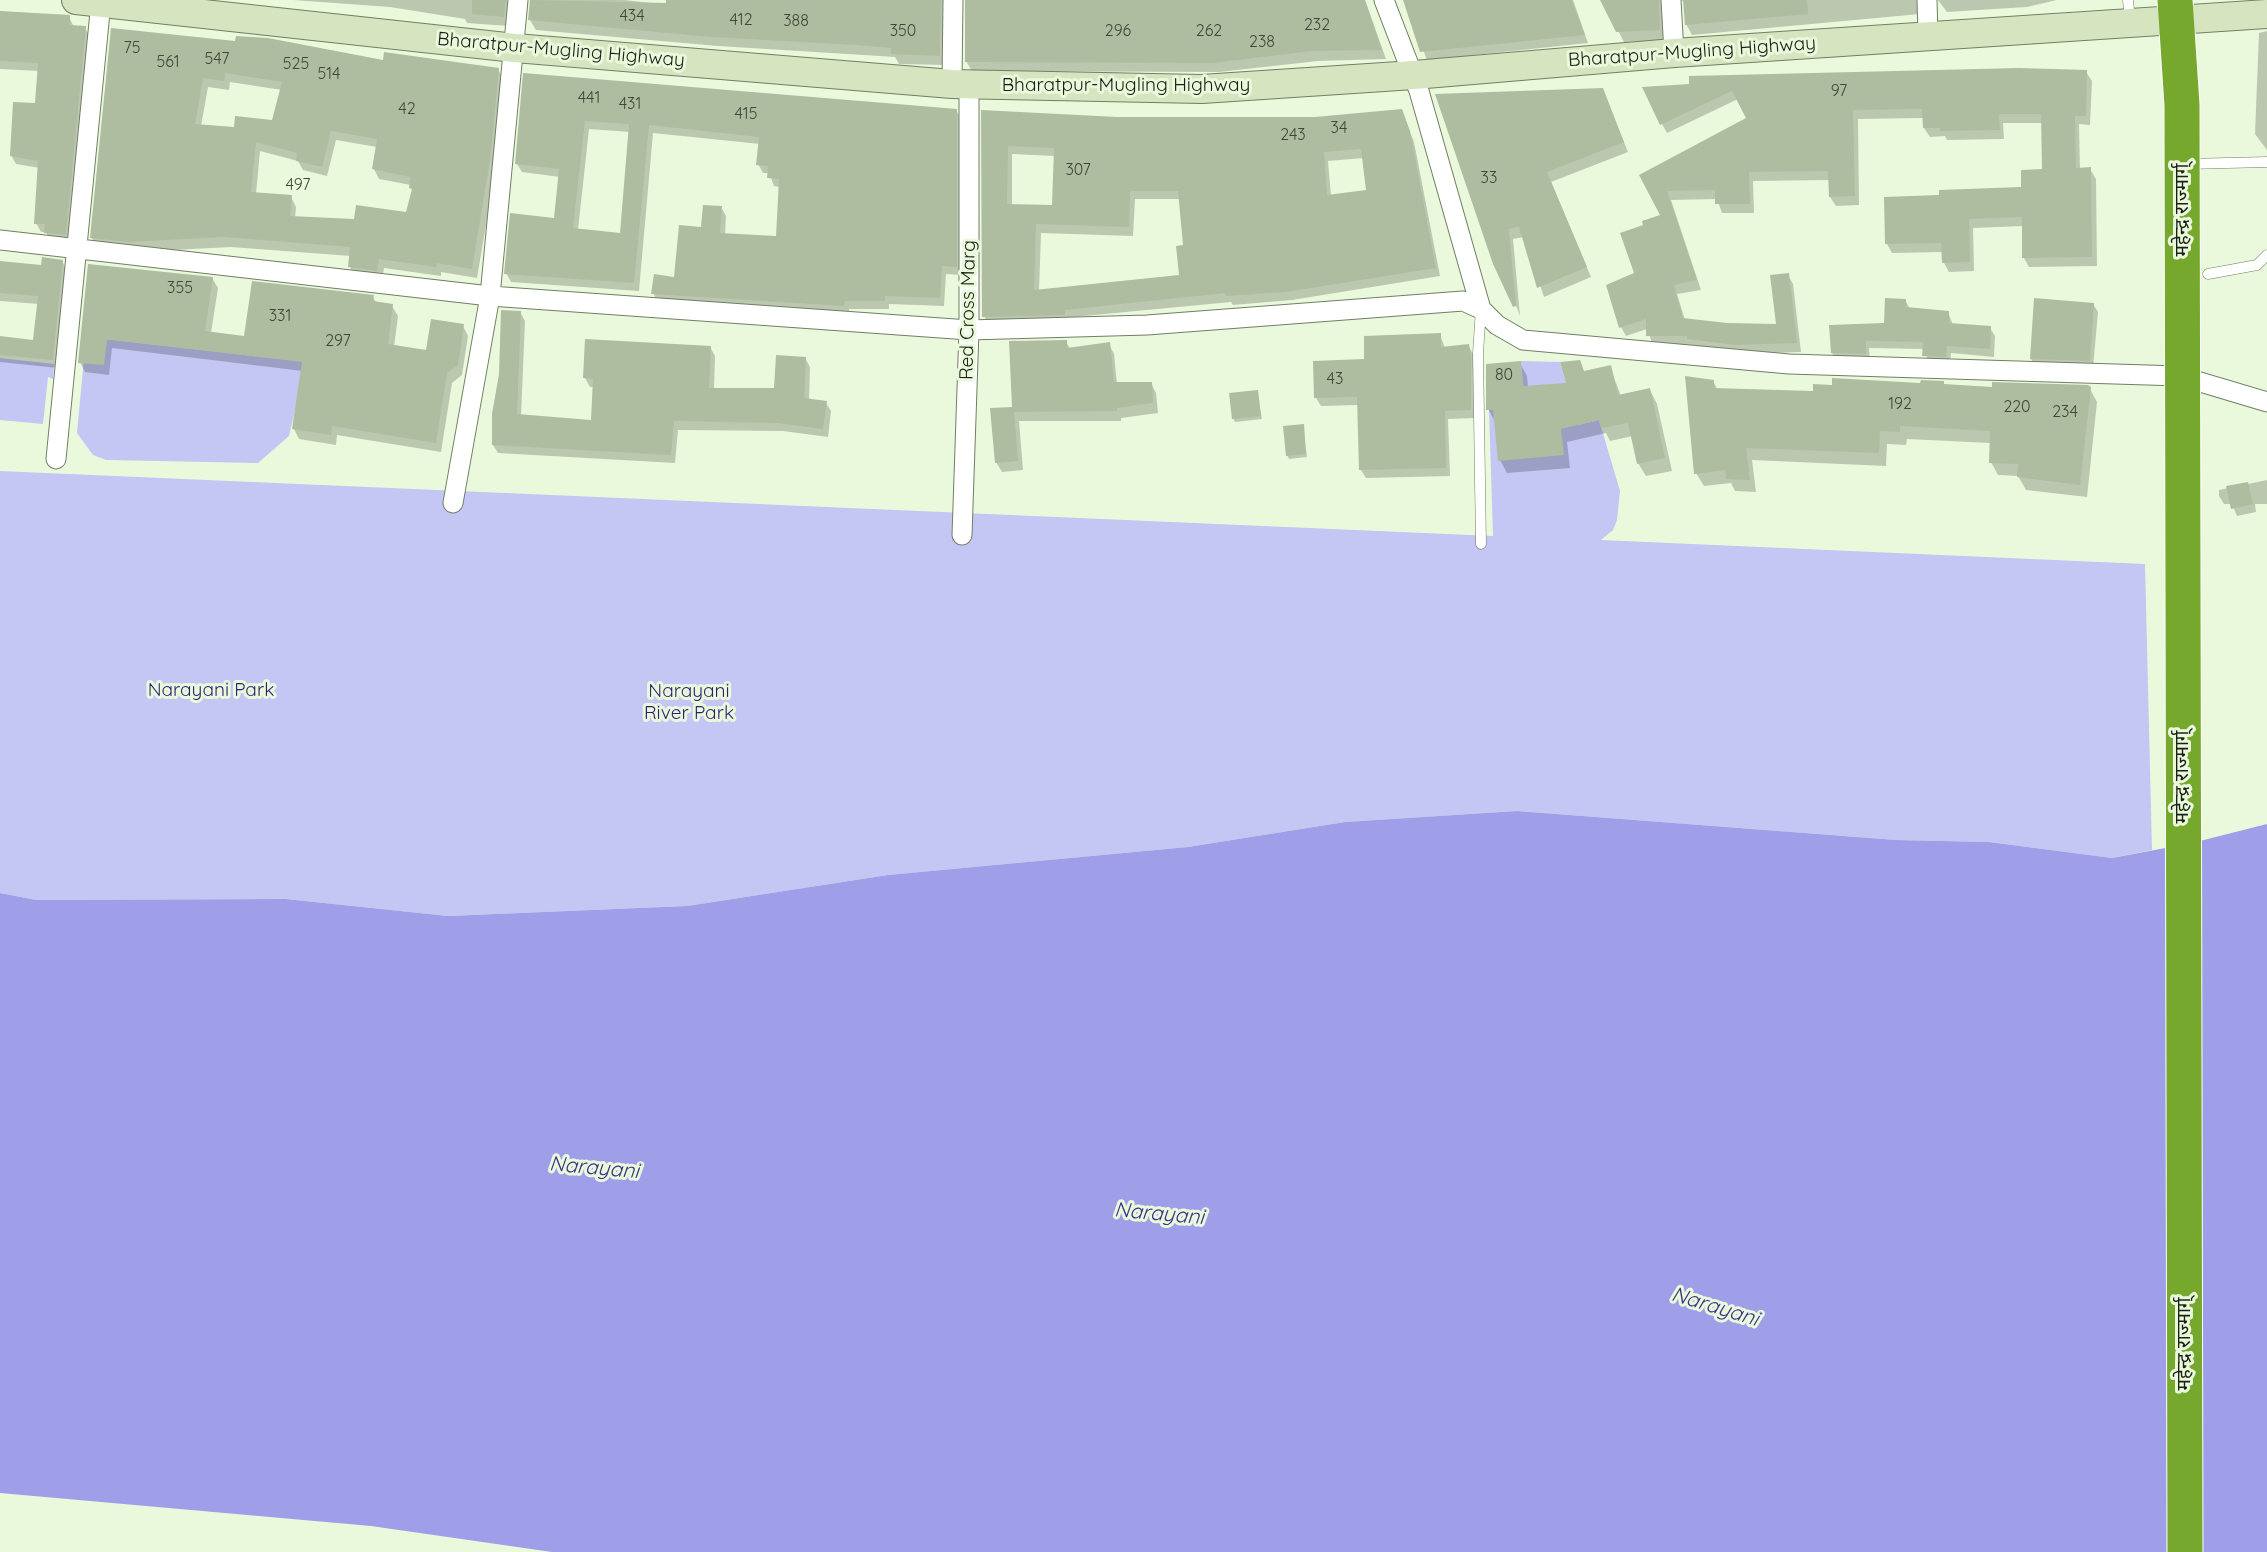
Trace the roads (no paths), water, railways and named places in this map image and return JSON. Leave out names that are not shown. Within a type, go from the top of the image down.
[{"type":"highway","name":"महेन्द्र राज्मार्ग्","points":[[2177,5],[2182,164],[2180,376],[2185,1552]]},
{"type":"main road","name":"Bharatpur-Mugling Highway","points":[[89,1],[515,48],[961,84],[1202,89],[1928,35],[2177,5],[2267,14]]},
{"type":"street","points":[[453,503],[490,296],[518,0]]},
{"type":"street","name":"Red Cross Marg","points":[[953,0],[961,84],[969,330],[962,536]]},
{"type":"street","points":[[1384,0],[1413,75],[1481,309]]},
{"type":"street","points":[[1671,0],[1674,53]]},
{"type":"street","points":[[1927,0],[1928,35]]},
{"type":"street","points":[[56,459],[78,247],[89,1]]},
{"type":"street","points":[[0,240],[490,296],[969,330],[1147,325],[1463,301],[1481,309],[1497,325],[1523,340],[1789,364],[2180,376],[2267,402]]},
{"type":"lane","points":[[2182,164],[2267,162]]},
{"type":"lane","points":[[2208,274],[2257,265],[2267,255]]},
{"type":"lane","points":[[1481,309],[1478,353],[1481,544]]},
{"type":"water","name":"Narayani","points":[[1517,811],[1896,840],[1989,842],[2112,858],[2192,843],[2267,824],[2267,1552],[552,1552],[371,1526],[0,1493],[0,893],[36,900],[286,899],[448,916],[687,906],[888,875],[1188,847],[1345,822]]},
{"type":"park label","name":"Narayani Park","points":[[211,690]]},
{"type":"park label","name":"Narayani River Park","points":[[689,702]]}]
